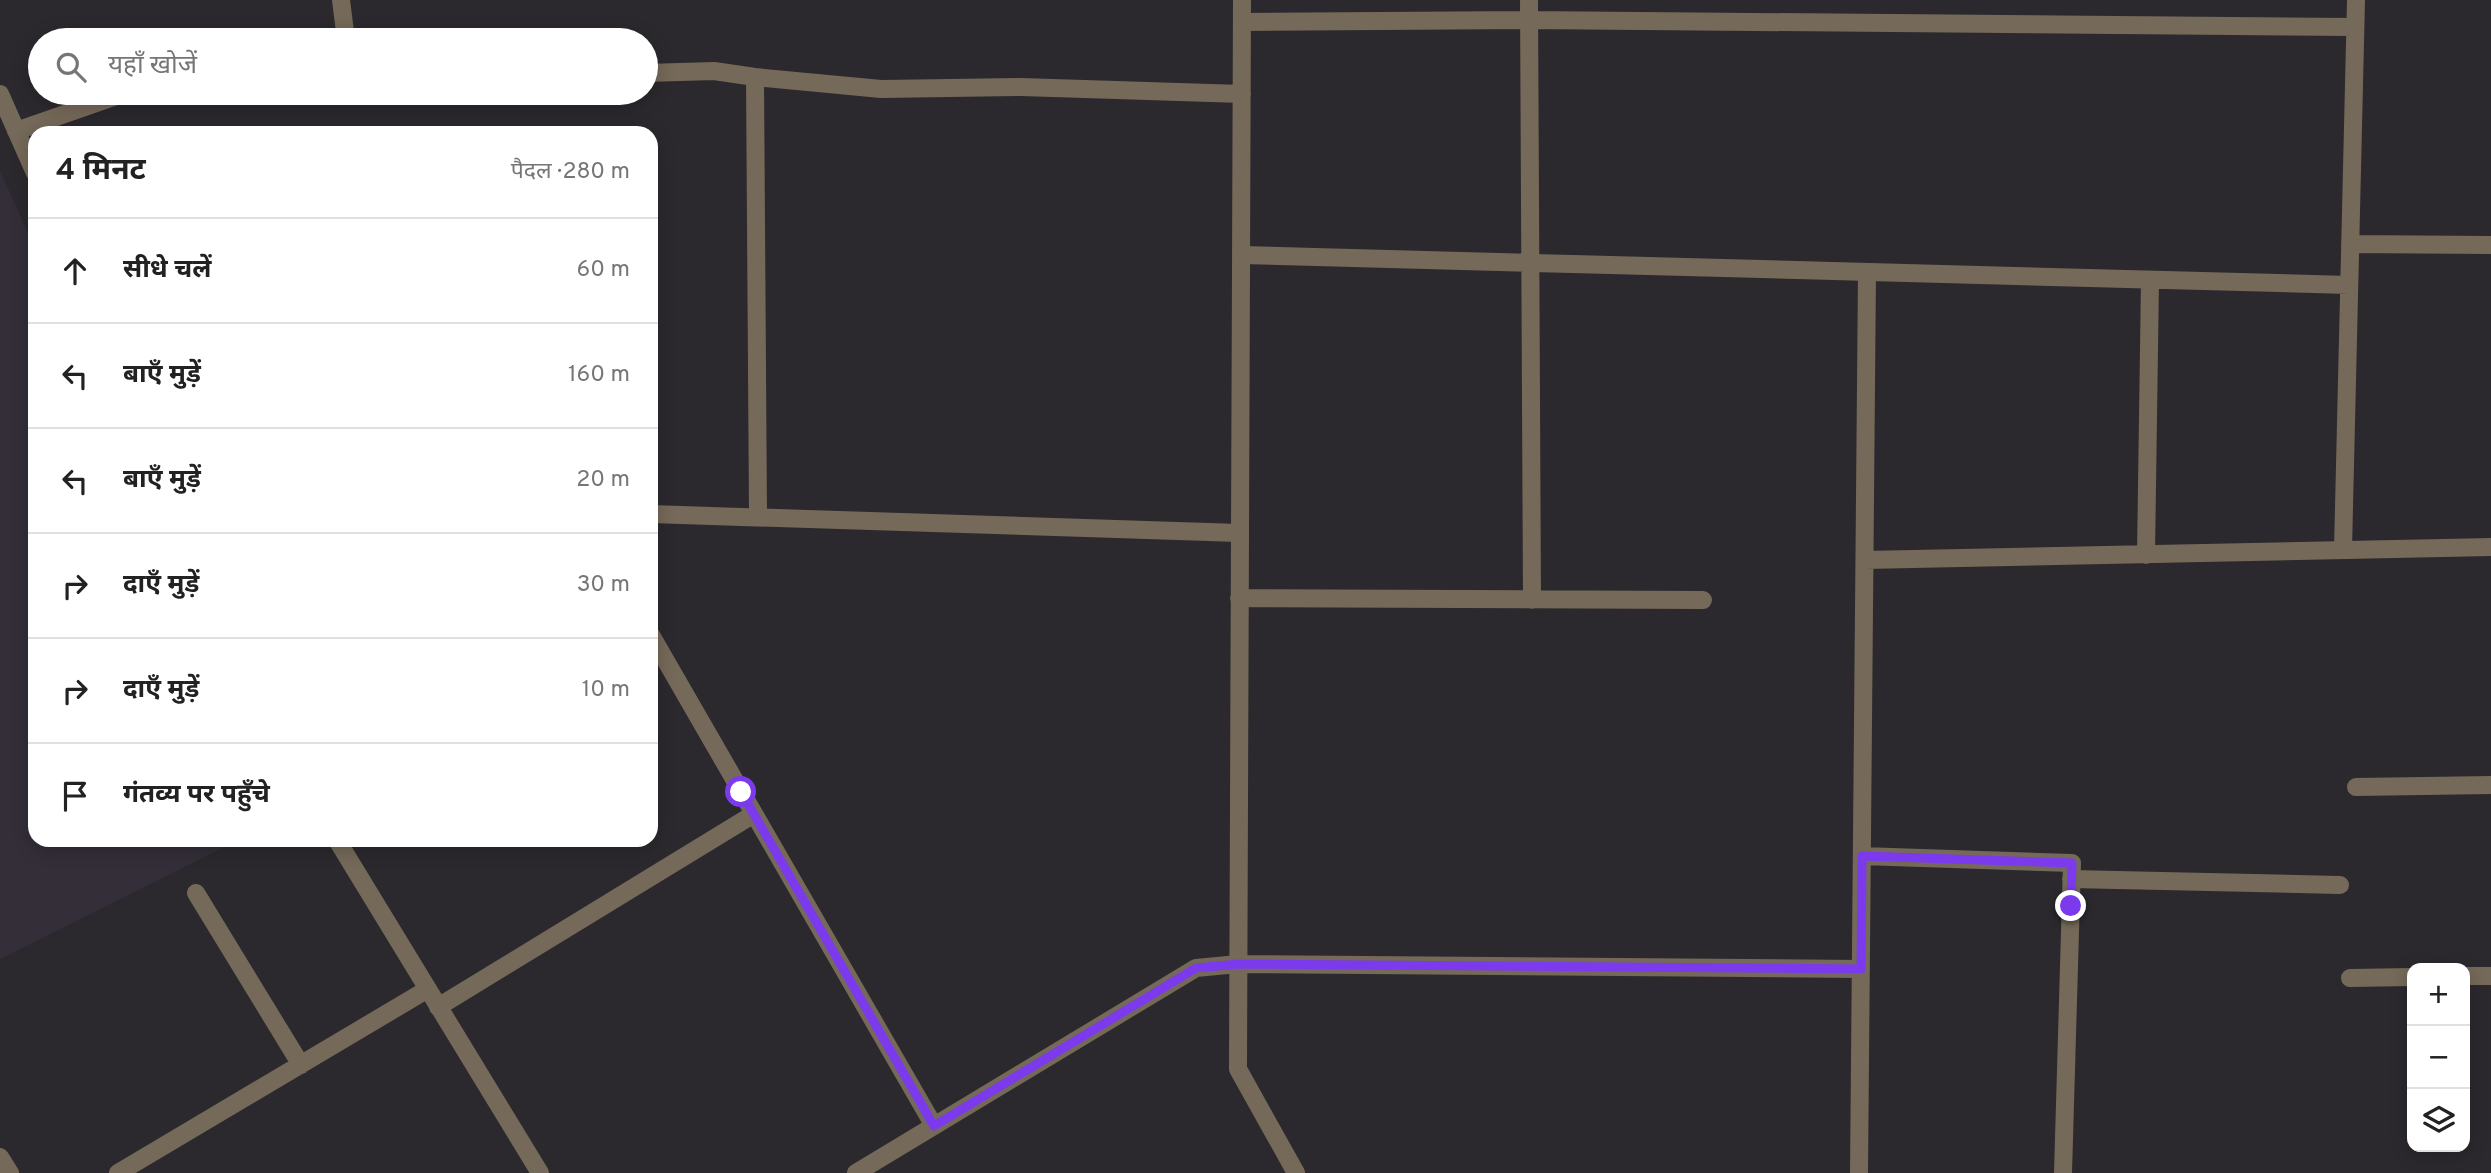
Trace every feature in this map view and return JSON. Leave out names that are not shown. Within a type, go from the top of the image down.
[{"type":"street","points":[[341,0],[344,28]]},
{"type":"street","points":[[1242,0],[1238,1069],[1296,1173]]},
{"type":"street","points":[[1529,0],[1532,600]]},
{"type":"street","points":[[2343,550],[2356,0]]},
{"type":"street","points":[[1242,22],[1529,20],[2355,27]]},
{"type":"street","points":[[658,73],[714,71],[881,89],[1021,87],[1242,94]]},
{"type":"street","points":[[755,77],[758,516]]},
{"type":"street","points":[[0,93],[28,158]]},
{"type":"street","points":[[30,126],[91,105]]},
{"type":"street","points":[[16,131],[28,127]]},
{"type":"street","points":[[2350,244],[2491,245]]},
{"type":"street","points":[[1241,255],[2349,285]]},
{"type":"street","points":[[1859,1173],[1867,272]]},
{"type":"street","points":[[2146,555],[2150,280]]},
{"type":"street","points":[[658,514],[1239,533]]},
{"type":"street","points":[[1865,560],[2491,547]]},
{"type":"street","points":[[1239,598],[1703,600]]},
{"type":"street","points":[[658,647],[934,1126]]},
{"type":"street","points":[[2356,787],[2491,785]]},
{"type":"street","points":[[438,1007],[754,814]]},
{"type":"street","points":[[341,847],[540,1173]]},
{"type":"street","points":[[1862,856],[2072,863],[2063,1173]]},
{"type":"street","points":[[2071,879],[2340,885]]},
{"type":"street","points":[[196,893],[301,1065]]},
{"type":"street","points":[[856,1173],[1196,968],[1238,964],[1861,969]]},
{"type":"street","points":[[2470,976],[2491,976]]},
{"type":"street","points":[[2350,978],[2407,977]]},
{"type":"street","points":[[118,1173],[428,989]]},
{"type":"street","points":[[0,1157],[10,1173]]},
{"type":"shaded area","points":[[0,171],[28,233],[28,847],[224,847],[0,959]]},
{"type":"route","points":[[741,792],[934,1126],[1196,968],[1238,964],[1861,969],[1862,856],[2072,863],[2071,906]]}]
